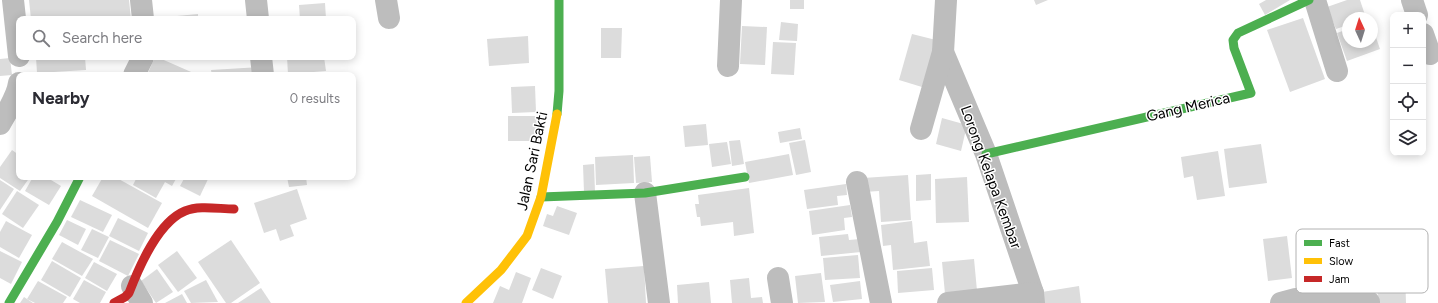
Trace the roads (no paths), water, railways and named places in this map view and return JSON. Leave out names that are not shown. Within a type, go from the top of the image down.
[{"type":"street","points":[[13,0],[16,28]]},
{"type":"street","points":[[141,0],[142,16]]},
{"type":"street","points":[[256,0],[258,16]]},
{"type":"street","name":"Jalan Sari Bakti","points":[[469,302],[501,270],[528,236],[541,197],[556,120],[559,91],[560,0]]},
{"type":"street","points":[[728,66],[731,0]]},
{"type":"street","name":"Lorong Kelapa Kembar","points":[[921,129],[943,52],[946,0]]},
{"type":"street","name":"Gang Merica","points":[[986,154],[1251,93],[1234,48],[1233,40],[1238,33],[1310,0]]},
{"type":"street","points":[[1315,0],[1336,71]]},
{"type":"street","points":[[1412,0],[1416,12]]},
{"type":"street","name":"Lorong Kelapa Kembar","points":[[943,52],[986,154],[1034,298]]},
{"type":"street","points":[[19,60],[20,72]]},
{"type":"street","points":[[136,72],[142,60]]},
{"type":"street","points":[[261,60],[263,72]]},
{"type":"street","points":[[0,124],[16,94]]},
{"type":"street","points":[[541,197],[645,193],[746,177]]},
{"type":"street","points":[[9,303],[57,222],[78,180]]},
{"type":"street","points":[[857,182],[881,303]]},
{"type":"street","points":[[645,193],[659,303]]},
{"type":"street","points":[[114,303],[129,293],[137,295],[150,248],[160,232],[176,217],[185,211],[234,209]]},
{"type":"street","points":[[778,278],[782,303]]},
{"type":"street","points":[[1282,303],[1296,299],[1340,297],[1369,302]]},
{"type":"street","points":[[948,303],[1034,298]]}]
